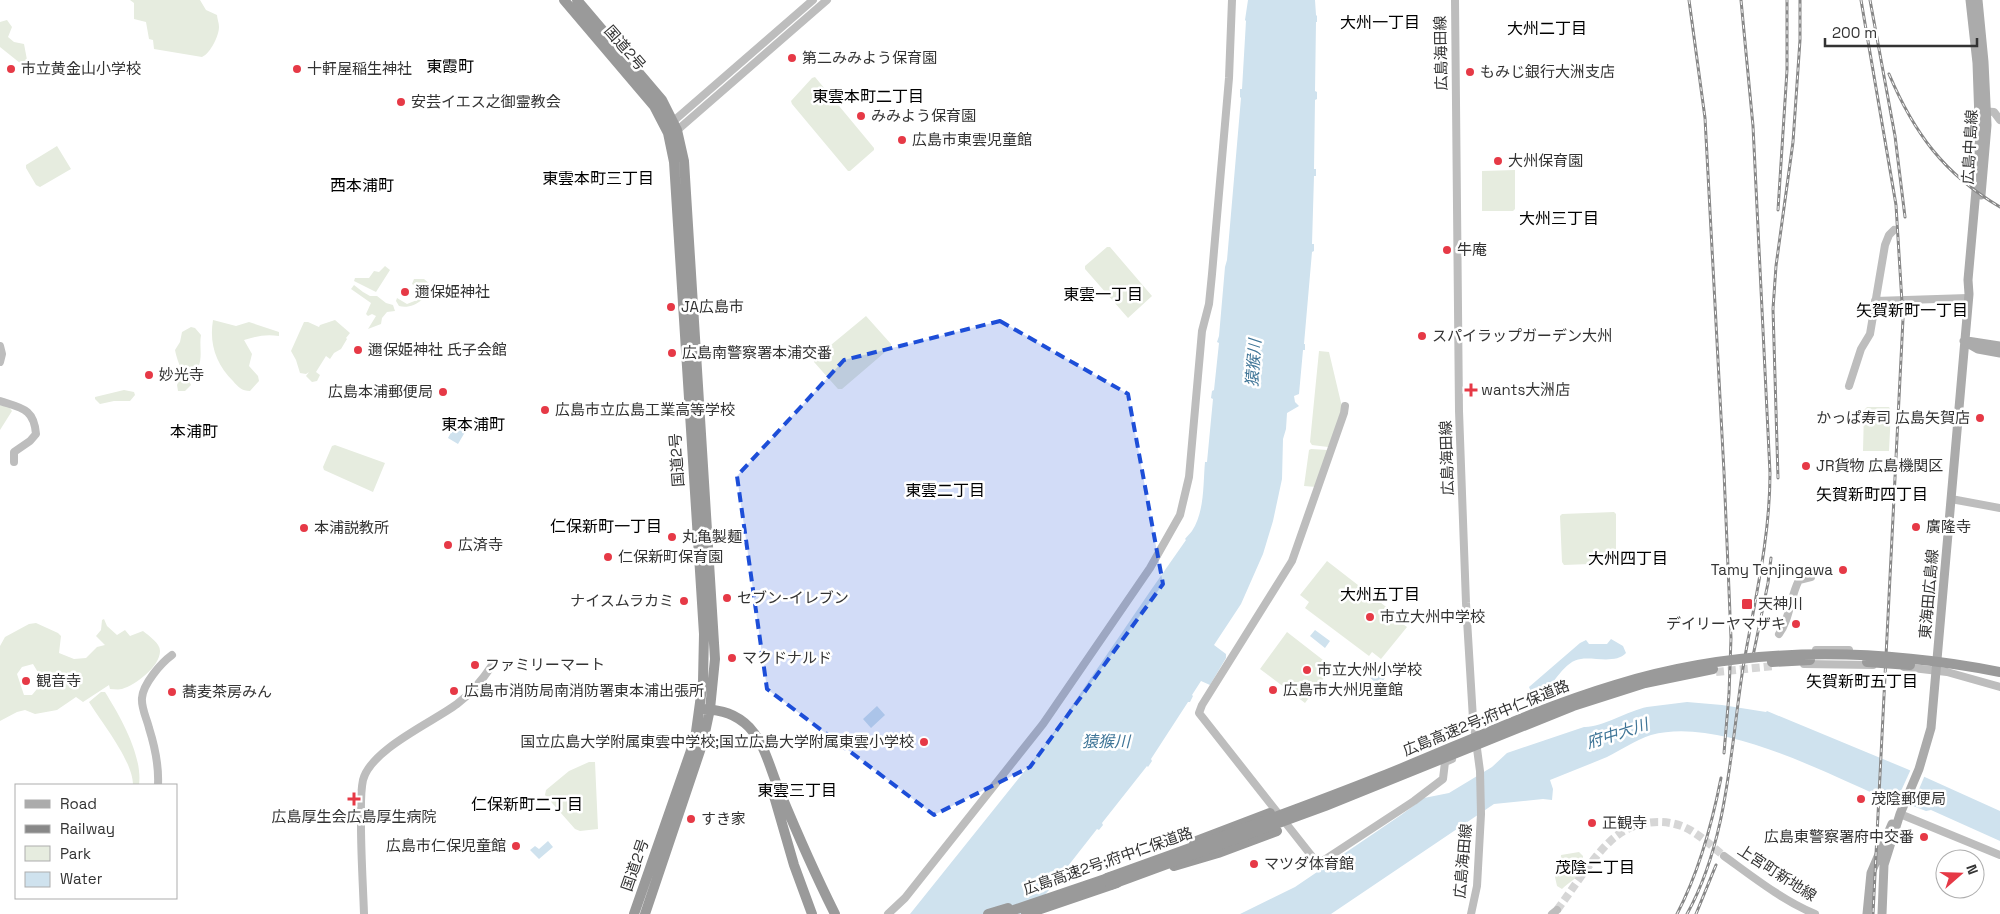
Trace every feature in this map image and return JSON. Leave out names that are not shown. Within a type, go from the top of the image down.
[{"type":"highway","name":"国道2号","points":[[564,0],[650,100],[671,129]]},
{"type":"highway","name":"国道2号","points":[[577,0],[658,95],[684,161],[713,610],[715,659],[705,709],[634,914]]},
{"type":"highway","name":"広島高速2号;府中仁保道路","points":[[1109,882],[1324,799],[1570,700],[1617,684],[1668,671],[1744,658],[1813,653],[1895,656],[2000,669]]},
{"type":"highway","name":"広島高速2号;府中仁保道路","points":[[1026,914],[1075,894],[1325,806],[1573,706],[1662,680],[1743,665],[1813,660],[1895,663],[2000,679]]},
{"type":"highway","points":[[1988,666],[2000,669]]},
{"type":"highway","name":"国道2号","points":[[645,914],[703,742],[705,709]]},
{"type":"highway","points":[[705,709],[723,711],[735,716],[748,727],[756,739],[768,761],[800,841],[835,914]]},
{"type":"highway","points":[[756,739],[794,865],[812,914]]},
{"type":"highway","points":[[1109,882],[1211,835],[1434,751]]},
{"type":"highway","points":[[1109,882],[1218,853],[1301,822],[1445,762]]},
{"type":"highway","points":[[988,914],[1075,894]]},
{"type":"highway","points":[[1034,914],[1075,894]]},
{"type":"highway","name":"広島高速2号;府中仁保道路","points":[[1002,914],[1075,894]]},
{"type":"main road","name":"広島中島線","points":[[1970,0],[1983,111]]},
{"type":"main road","name":"広島中島線","points":[[1964,341],[1968,296],[1973,282],[1985,156],[1983,111],[1984,62],[1978,0]]},
{"type":"main road","points":[[1964,341],[2000,346]]},
{"type":"main road","points":[[1964,341],[1978,349],[2000,353]]},
{"type":"main road","name":"東海田広島線","points":[[1882,914],[1884,866],[1901,810],[1918,772],[1928,743],[1931,728],[1964,341]]},
{"type":"main road","name":"東海田広島線","points":[[1867,914],[1871,873],[1892,824],[1901,810]]},
{"type":"street","points":[[671,129],[813,0]]},
{"type":"street","points":[[671,129],[827,0]]},
{"type":"street","points":[[888,914],[916,885],[1043,724],[1150,568],[1180,515],[1189,477],[1202,331],[1209,304],[1229,78],[1232,0]]},
{"type":"street","name":"広島海田線","points":[[1455,0],[1459,411],[1466,603],[1474,734],[1480,771],[1481,814],[1478,886],[1473,913]]},
{"type":"street","points":[[1983,111],[1994,112],[2000,120]]},
{"type":"street","points":[[1849,386],[1853,379],[1861,349],[1870,334],[1886,241],[1894,230]]},
{"type":"street","points":[[1875,300],[1968,296]]},
{"type":"street","points":[[0,346],[2,354],[0,362]]},
{"type":"street","points":[[0,401],[22,406],[32,416],[36,427],[36,434],[30,441],[14,452],[14,462]]},
{"type":"street","points":[[1345,406],[1292,560],[1202,705],[1199,713],[1318,864],[1438,783],[1442,779],[1445,762],[1597,701],[1657,684],[1716,672]]},
{"type":"street","points":[[1951,499],[2000,508]]},
{"type":"street","points":[[1779,634],[1784,624],[1794,589],[1799,580],[1811,577]]},
{"type":"street","points":[[1772,652],[1834,650],[1937,658],[1988,666]]},
{"type":"street","points":[[158,784],[156,756],[142,697],[144,690],[161,664],[172,655]]},
{"type":"street","points":[[1434,751],[1564,698],[1599,686],[1683,664],[1714,659]]},
{"type":"street","points":[[364,914],[361,806],[363,780],[373,763],[398,741],[466,697],[484,677],[492,664]]},
{"type":"street","points":[[1774,666],[1865,664],[1935,671],[1968,677],[2000,687]]},
{"type":"street","points":[[1901,810],[2000,855]]},
{"type":"street","name":"上宮町新地線","points":[[1724,856],[1774,892],[1798,907],[1815,914]]},
{"type":"highlighted area","points":[[1000,321],[1128,394],[1163,584],[1030,767],[934,815],[767,689],[737,476],[844,360]]},
{"type":"green space","points":[[130,0],[200,0],[206,10],[217,15],[219,30],[214,44],[202,57],[154,49],[153,40],[149,39],[146,22],[134,19],[134,3]]},
{"type":"green space","points":[[7,20],[12,27],[8,37],[14,42],[24,44],[28,65],[20,63],[0,47],[0,22]]},
{"type":"green space","points":[[815,77],[874,148],[850,171],[848,171],[792,104],[791,101]]},
{"type":"green space","points":[[57,146],[71,169],[40,187],[36,185],[26,165]]},
{"type":"green space","points":[[1515,170],[1515,209],[1513,211],[1482,211],[1482,171]]},
{"type":"green space","points":[[1107,247],[1110,247],[1152,296],[1128,318],[1085,269],[1085,266]]},
{"type":"green space","points":[[385,266],[390,270],[376,292],[354,281],[355,278],[369,278],[374,271],[379,272]]},
{"type":"green space","points":[[414,279],[424,279],[430,284],[427,294],[415,304],[404,307],[399,306],[396,301],[397,298],[407,304],[417,300],[422,291],[412,284]]},
{"type":"green space","points":[[354,285],[370,296],[377,296],[386,303],[393,305],[395,311],[387,312],[382,318],[381,324],[368,329],[376,316],[372,314],[368,316],[366,314],[371,303],[351,289]]},
{"type":"green space","points":[[866,316],[891,344],[891,347],[842,389],[838,389],[814,362],[814,359]]},
{"type":"green space","points":[[213,320],[236,326],[249,322],[279,332],[279,336],[270,335],[244,340],[252,354],[249,366],[258,376],[259,381],[250,391],[242,389],[237,385],[218,361],[212,337]]},
{"type":"green space","points":[[335,320],[350,333],[341,349],[334,353],[330,359],[326,356],[316,372],[320,375],[317,381],[312,382],[306,376],[309,372],[306,374],[300,373],[291,351],[304,322],[319,327]]},
{"type":"green space","points":[[191,327],[195,328],[201,335],[201,356],[197,370],[189,381],[191,385],[185,391],[178,391],[177,385],[181,371],[175,350],[180,342],[182,332]]},
{"type":"green space","points":[[1319,351],[1329,352],[1342,407],[1342,413],[1328,447],[1312,445],[1310,442]]},
{"type":"green space","points":[[124,390],[134,392],[135,395],[130,401],[114,401],[100,404],[95,399],[95,397]]},
{"type":"green space","points":[[0,405],[9,407],[12,411],[0,430]]},
{"type":"green space","points":[[1867,407],[1889,407],[1891,410],[1889,451],[1863,451],[1864,410]]},
{"type":"green space","points":[[335,445],[385,463],[373,492],[324,470],[323,467],[332,446]]},
{"type":"green space","points":[[1309,450],[1328,450],[1316,487],[1304,486]]},
{"type":"green space","points":[[1614,512],[1616,514],[1616,563],[1564,565],[1562,562],[1560,516],[1562,514]]},
{"type":"green space","points":[[1327,561],[1394,613],[1396,619],[1407,627],[1381,659],[1372,652],[1369,656],[1305,608],[1309,602],[1300,595]]},
{"type":"green space","points":[[104,619],[107,626],[117,635],[125,630],[130,636],[143,631],[156,642],[160,648],[159,657],[146,674],[133,684],[122,689],[110,689],[109,685],[83,702],[76,697],[57,710],[35,714],[25,710],[0,721],[0,646],[5,637],[29,624],[36,623],[61,636],[59,653],[74,659],[86,658],[97,647],[105,645],[96,636],[101,630],[102,620]],"holes":[[[33,664],[39,674],[47,677],[32,695],[24,695],[17,674],[22,667]]]},
{"type":"green space","points":[[1287,632],[1332,667],[1305,703],[1260,669]]},
{"type":"green space","points":[[101,692],[105,692],[134,749],[139,784],[133,784],[132,775],[123,754],[89,702]]},
{"type":"green space","points":[[589,762],[595,762],[598,829],[580,831],[575,829],[545,795],[546,790],[569,771]]},
{"type":"green space","points":[[1579,852],[1583,856],[1582,869],[1575,879],[1562,889],[1557,886],[1555,877],[1560,869],[1561,855]]},
{"type":"water","name":"猿猴川","points":[[1248,0],[1315,0],[1317,22],[1315,91],[1317,92],[1317,99],[1315,100],[1314,169],[1316,169],[1316,176],[1314,176],[1312,244],[1314,244],[1314,251],[1312,252],[1305,350],[1303,350],[1299,394],[1294,396],[1295,402],[1299,406],[1287,413],[1283,439],[1282,479],[1273,521],[1263,554],[1241,604],[1214,645],[1226,654],[1226,658],[1210,685],[1201,681],[1190,702],[1188,702],[1151,759],[1152,761],[1148,767],[1102,823],[1103,825],[1099,830],[1097,829],[1050,889],[1027,914],[910,914],[1043,748],[1186,540],[1199,515],[1203,497],[1205,462],[1207,462],[1213,399],[1211,398],[1212,391],[1214,390],[1219,343],[1217,342],[1227,260]]},
{"type":"water","points":[[457,421],[468,427],[458,444],[448,438]]},
{"type":"water","points":[[1315,630],[1330,641],[1325,648],[1310,636]]},
{"type":"water","points":[[1611,639],[1623,646],[1626,653],[1611,659],[1575,660],[1565,668],[1542,695],[1541,693],[1533,696],[1529,687],[1580,643],[1586,640],[1589,644],[1607,644]]},
{"type":"water","points":[[1371,665],[1386,677],[1379,685],[1364,673]]},
{"type":"water","name":"府中大川","points":[[1687,702],[1767,711],[1907,769],[2000,811],[2000,841],[1931,810],[1926,811],[1895,799],[1893,802],[1774,751],[1709,734],[1679,731],[1645,737],[1607,757],[1550,780],[1553,789],[1552,800],[1543,799],[1494,804],[1331,914],[1240,914],[1295,887],[1424,798],[1449,793],[1492,767],[1507,753],[1584,727],[1598,725],[1639,709]]},
{"type":"water","points":[[877,706],[885,715],[871,728],[863,719]]},
{"type":"water","points":[[548,841],[553,847],[539,859],[530,850],[535,846],[539,849]]},
{"type":"pier","points":[[1911,769],[1925,775],[1911,808],[1896,802]]},
{"type":"tunnel","points":[[1716,672],[1774,666]]},
{"type":"tunnel","points":[[1557,910],[1607,844],[1623,831],[1632,827],[1652,822],[1672,823],[1690,830],[1724,856]]},
{"type":"railway","points":[[1689,0],[1705,118],[1724,472],[1731,638],[1724,753]]},
{"type":"railway","points":[[1687,914],[1701,886],[1711,856],[1726,794],[1743,668],[1764,547],[1769,498],[1770,473],[1753,126],[1741,0]]},
{"type":"railway","points":[[1778,210],[1787,70],[1787,0]]},
{"type":"railway","points":[[1778,478],[1773,309],[1776,266],[1793,142],[1800,40],[1800,0]]},
{"type":"railway","points":[[1861,0],[1896,205],[1903,319],[1873,914]]},
{"type":"railway","points":[[1870,0],[1895,136],[1905,217]]},
{"type":"railway","points":[[1889,74],[1909,115],[1933,150],[1963,181],[2000,207]]},
{"type":"railway","points":[[1753,656],[1768,583],[1771,558]]},
{"type":"railway","points":[[1677,914],[1692,882],[1704,848],[1721,778]]},
{"type":"railway","points":[[1696,914],[1716,865]]},
{"type":"place","name":"第二みみよう保育園","points":[[792,58]]},
{"type":"place","name":"市立黄金山小学校","points":[[11,69]]},
{"type":"place","name":"十軒屋稲生神社","points":[[297,69]]},
{"type":"place","name":"もみじ銀行大洲支店","points":[[1470,72]]},
{"type":"place","name":"安芸イエス之御霊教会","points":[[401,102]]},
{"type":"place","name":"みみよう保育園","points":[[861,116]]},
{"type":"place","name":"広島市東雲児童館","points":[[902,140]]},
{"type":"place","name":"大州保育園","points":[[1498,161]]},
{"type":"place","name":"牛庵","points":[[1447,250]]},
{"type":"place","name":"邇保姫神社","points":[[405,292]]},
{"type":"place","name":"JA広島市","points":[[671,307]]},
{"type":"place","name":"スパイラップガーデン大州","points":[[1422,336]]},
{"type":"place","name":"邇保姫神社 氏子会館","points":[[358,350]]},
{"type":"place","name":"広島南警察署本浦交番","points":[[672,353]]},
{"type":"place","name":"妙光寺","points":[[149,375]]},
{"type":"place","name":"wants大洲店","points":[[1471,390]]},
{"type":"place","name":"広島本浦郵便局","points":[[443,392]]},
{"type":"place","name":"広島市立広島工業高等学校","points":[[545,410]]},
{"type":"place","name":"かっぱ寿司 広島矢賀店","points":[[1980,418]]},
{"type":"place","name":"JR貨物 広島機関区","points":[[1806,466]]},
{"type":"place","name":"廣隆寺","points":[[1916,527]]},
{"type":"place","name":"本浦説教所","points":[[304,528]]},
{"type":"place","name":"丸亀製麺","points":[[672,537]]},
{"type":"place","name":"広済寺","points":[[448,545]]},
{"type":"place","name":"仁保新町保育園","points":[[608,557]]},
{"type":"place","name":"Tamy Tenjingawa","points":[[1843,570]]},
{"type":"place","name":"セブン-イレブン","points":[[727,598]]},
{"type":"place","name":"ナイスムラカミ","points":[[684,601]]},
{"type":"place","name":"天神川","points":[[1747,604]]},
{"type":"place","name":"市立大州中学校","points":[[1370,617]]},
{"type":"place","name":"デイリーヤマザキ","points":[[1796,624]]},
{"type":"place","name":"マクドナルド","points":[[732,658]]},
{"type":"place","name":"ファミリーマート","points":[[475,665]]},
{"type":"place","name":"市立大州小学校","points":[[1307,670]]},
{"type":"place","name":"観音寺","points":[[26,681]]},
{"type":"place","name":"広島市大州児童館","points":[[1273,690]]},
{"type":"place","name":"広島市消防局南消防署東本浦出張所","points":[[454,691]]},
{"type":"place","name":"蕎麦茶房みん","points":[[172,692]]},
{"type":"place","name":"国立広島大学附属東雲中学校;国立広島大学附属東雲小学校","points":[[924,742]]},
{"type":"place","name":"広島厚生会広島厚生病院","points":[[354,799]]},
{"type":"place","name":"茂陰郵便局","points":[[1861,799]]},
{"type":"place","name":"すき家","points":[[691,819]]},
{"type":"place","name":"正観寺","points":[[1592,823]]},
{"type":"place","name":"広島東警察署府中交番","points":[[1924,837]]},
{"type":"place","name":"広島市仁保児童館","points":[[516,846]]},
{"type":"place","name":"マツダ体育館","points":[[1254,864]]},
{"type":"district","name":"大州一丁目","points":[[1380,22]]},
{"type":"district","name":"大州二丁目","points":[[1547,28]]},
{"type":"district","name":"東霞町","points":[[450,66]]},
{"type":"district","name":"東雲本町二丁目","points":[[868,96]]},
{"type":"district","name":"東雲本町三丁目","points":[[598,178]]},
{"type":"district","name":"西本浦町","points":[[362,185]]},
{"type":"district","name":"大州三丁目","points":[[1559,218]]},
{"type":"district","name":"東雲一丁目","points":[[1103,294]]},
{"type":"district","name":"矢賀新町一丁目","points":[[1912,310]]},
{"type":"district","name":"東本浦町","points":[[473,424]]},
{"type":"district","name":"本浦町","points":[[194,431]]},
{"type":"district","name":"東雲二丁目","points":[[945,490]]},
{"type":"district","name":"矢賀新町四丁目","points":[[1872,494]]},
{"type":"district","name":"仁保新町一丁目","points":[[606,526]]},
{"type":"district","name":"大州四丁目","points":[[1628,558]]},
{"type":"district","name":"大州五丁目","points":[[1380,594]]},
{"type":"district","name":"矢賀新町五丁目","points":[[1862,681]]},
{"type":"district","name":"東雲三丁目","points":[[797,790]]},
{"type":"district","name":"仁保新町二丁目","points":[[527,804]]},
{"type":"district","name":"茂陰二丁目","points":[[1595,867]]}]
